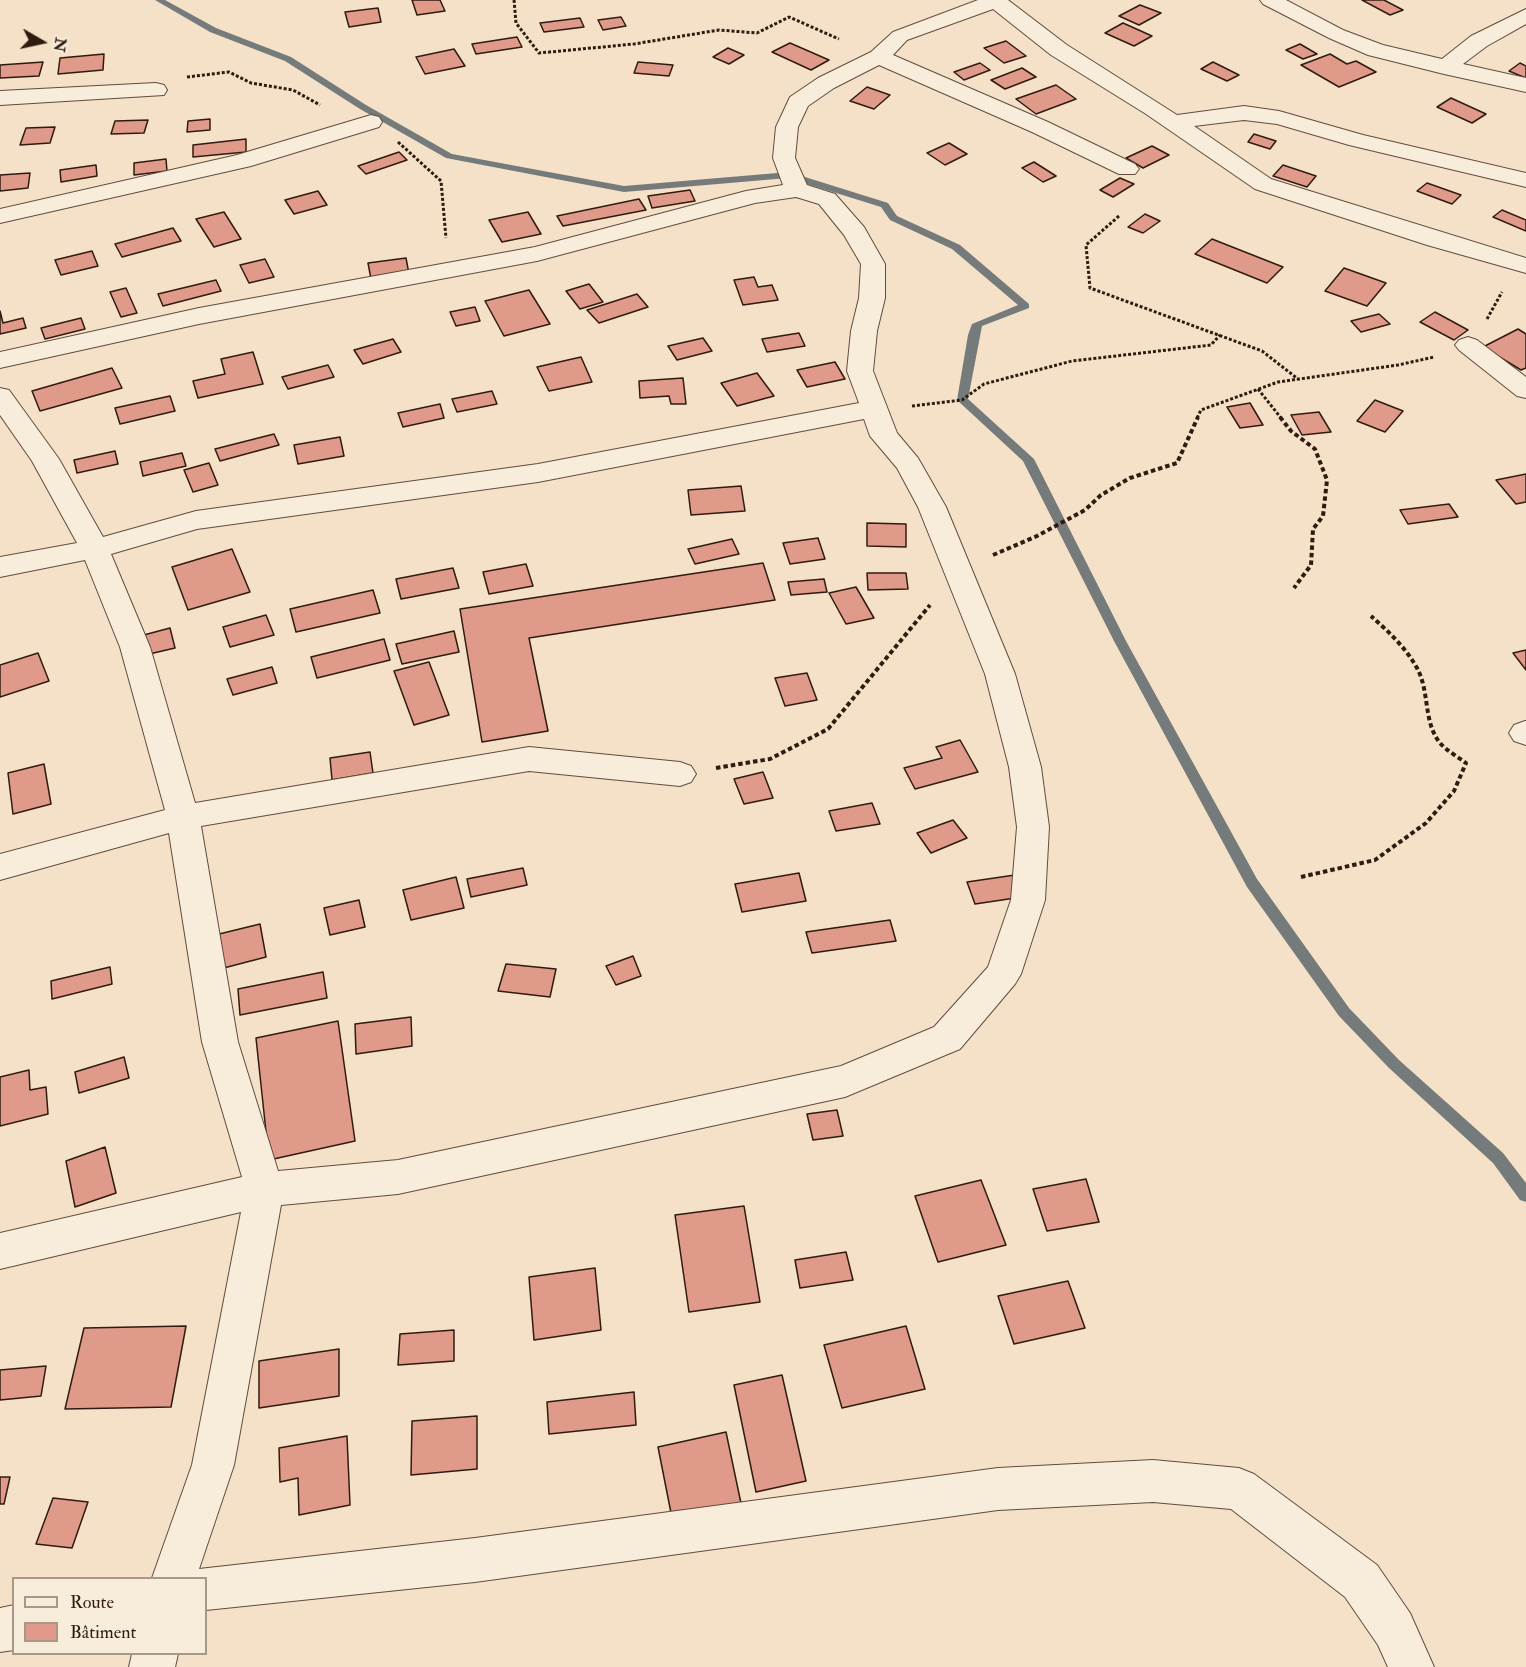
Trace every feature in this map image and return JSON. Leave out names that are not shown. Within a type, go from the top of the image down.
[{"type":"street","points":[[1270,0],[1336,34],[1376,50],[1526,86]]},
{"type":"street","points":[[797,190],[784,159],[787,127],[798,102],[834,79],[879,57],[900,36],[995,1],[1059,50],[1173,122],[1263,184],[1520,265]]},
{"type":"street","points":[[1444,68],[1479,41],[1526,15]]},
{"type":"street","points":[[879,57],[1040,127],[1127,169]]},
{"type":"street","points":[[0,98],[156,90]]},
{"type":"street","points":[[1173,122],[1244,112],[1279,118],[1357,140],[1526,180]]},
{"type":"street","points":[[0,216],[243,161],[371,123]]},
{"type":"street","points":[[0,360],[199,316],[537,254],[754,196],[797,190],[827,199],[855,232],[873,264],[872,298],[864,331],[860,371],[884,436],[908,464],[932,507],[1000,674],[1024,767],[1033,827],[1028,900],[1003,974],[947,1038],[834,1083],[398,1177],[265,1189],[0,1251]]},
{"type":"street","points":[[1468,345],[1526,390]]},
{"type":"street","points":[[0,396],[45,459],[95,549],[135,647],[183,817],[220,1042],[265,1189],[213,1465],[174,1577]]},
{"type":"street","points":[[0,567],[95,549],[196,520],[538,473],[873,409]]},
{"type":"street","points":[[0,867],[183,817],[529,759],[680,774]]},
{"type":"street","points":[[207,1588],[475,1560],[998,1489],[1153,1481],[1239,1489],[1361,1581],[1394,1629],[1411,1667]]},
{"type":"path","points":[[514,0],[516,23],[539,53],[634,44],[719,30],[757,33],[789,17],[879,57]]},
{"type":"path","points":[[1119,216],[1086,245],[1090,288],[1262,351],[1299,380]]},
{"type":"path","points":[[680,774],[770,759],[828,729],[959,571],[1037,536],[1085,510],[1101,495],[1130,478],[1177,463],[1201,411],[1278,382],[1398,366],[1468,345],[1491,313],[1520,265]]},
{"type":"path","points":[[941,403],[962,400],[984,384],[1072,361],[1211,345],[1220,335]]},
{"type":"path","points":[[1258,389],[1291,431],[1315,449],[1327,480],[1323,516],[1313,528],[1311,565],[1294,588]]},
{"type":"path","points":[[1301,877],[1375,860],[1426,823],[1454,791],[1466,763],[1440,743],[1428,722],[1427,695],[1417,668],[1390,633],[1371,616]]},
{"type":"building","points":[[412,0],[440,0],[445,11],[417,15]]},
{"type":"building","points":[[1362,0],[1384,0],[1403,10],[1390,15]]},
{"type":"building","points":[[1140,5],[1161,13],[1139,25],[1119,16]]},
{"type":"building","points":[[378,8],[381,22],[349,27],[345,12]]},
{"type":"building","points":[[621,17],[626,26],[603,30],[598,20]]},
{"type":"building","points":[[580,18],[584,27],[544,32],[540,23]]},
{"type":"building","points":[[1123,23],[1152,36],[1134,46],[1105,33]]},
{"type":"building","points":[[517,37],[522,47],[476,54],[472,44]]},
{"type":"building","points":[[1006,41],[1026,56],[1004,63],[984,48]]},
{"type":"building","points":[[790,43],[829,60],[811,70],[772,52]]},
{"type":"building","points":[[1300,44],[1317,54],[1303,59],[1286,50]]},
{"type":"building","points":[[728,48],[744,55],[729,64],[713,57]]},
{"type":"building","points":[[454,49],[465,66],[425,74],[416,57]]},
{"type":"building","points":[[104,54],[103,70],[58,74],[60,58]]},
{"type":"building","points":[[1330,54],[1347,64],[1356,61],[1376,72],[1339,87],[1301,65]]},
{"type":"building","points":[[43,62],[39,76],[0,78],[0,65]]},
{"type":"building","points":[[638,62],[673,65],[669,76],[634,73]]},
{"type":"building","points":[[1213,62],[1239,75],[1227,81],[1201,69]]},
{"type":"building","points":[[980,63],[990,70],[964,80],[954,72]]},
{"type":"building","points":[[1520,63],[1526,66],[1526,78],[1509,71]]},
{"type":"building","points":[[1022,68],[1036,77],[1005,89],[991,80]]},
{"type":"building","points":[[1056,85],[1076,99],[1036,114],[1016,99]]},
{"type":"building","points":[[867,87],[890,95],[874,109],[850,101]]},
{"type":"building","points":[[1451,98],[1486,114],[1472,123],[1437,107]]},
{"type":"building","points":[[210,119],[210,130],[187,132],[188,121]]},
{"type":"building","points":[[148,120],[144,133],[111,134],[115,121]]},
{"type":"building","points":[[55,127],[50,143],[20,145],[26,128]]},
{"type":"building","points":[[1254,134],[1276,141],[1270,149],[1248,142]]},
{"type":"building","points":[[246,139],[246,152],[193,157],[193,145]]},
{"type":"building","points":[[949,143],[967,154],[945,165],[927,153]]},
{"type":"building","points":[[1152,146],[1169,155],[1143,168],[1126,158]]},
{"type":"building","points":[[399,152],[407,160],[366,174],[358,166]]},
{"type":"building","points":[[166,159],[167,171],[134,175],[134,163]]},
{"type":"building","points":[[1034,162],[1056,176],[1043,182],[1022,168]]},
{"type":"building","points":[[96,165],[97,176],[61,182],[60,170]]},
{"type":"building","points":[[1283,165],[1316,176],[1307,187],[1273,176]]},
{"type":"building","points":[[30,173],[28,188],[0,191],[0,175]]},
{"type":"building","points":[[1120,178],[1134,184],[1113,197],[1100,190]]},
{"type":"building","points":[[1427,183],[1461,195],[1452,204],[1417,191]]},
{"type":"building","points":[[690,190],[695,201],[652,208],[648,196]]},
{"type":"building","points":[[318,191],[327,205],[294,214],[285,200]]},
{"type":"building","points":[[639,199],[646,210],[563,226],[557,216]]},
{"type":"building","points":[[1502,210],[1526,220],[1526,231],[1493,217]]},
{"type":"building","points":[[224,212],[241,239],[214,247],[196,219]]},
{"type":"building","points":[[528,212],[541,234],[502,242],[489,220]]},
{"type":"building","points":[[1145,214],[1160,221],[1143,233],[1128,227]]},
{"type":"building","points":[[173,228],[181,241],[122,257],[115,244]]},
{"type":"building","points":[[1212,239],[1283,267],[1267,283],[1195,254]]},
{"type":"building","points":[[92,251],[98,266],[61,275],[55,260]]},
{"type":"building","points":[[406,258],[409,274],[371,279],[368,263]]},
{"type":"building","points":[[265,259],[274,277],[249,283],[240,265]]},
{"type":"building","points":[[1344,268],[1386,283],[1367,306],[1325,291]]},
{"type":"building","points":[[754,277],[758,287],[772,285],[778,300],[743,305],[734,280]]},
{"type":"building","points":[[216,280],[221,291],[163,306],[158,294]]},
{"type":"building","points":[[589,284],[603,302],[580,309],[566,291]]},
{"type":"building","points":[[126,288],[137,313],[121,317],[110,292]]},
{"type":"building","points":[[529,290],[550,324],[504,336],[485,301]]},
{"type":"building","points":[[637,294],[648,307],[599,323],[587,310]]},
{"type":"building","points":[[475,307],[480,321],[456,326],[450,312]]},
{"type":"building","points":[[0,311],[3,323],[23,318],[26,328],[0,334]]},
{"type":"building","points":[[1435,312],[1468,330],[1454,340],[1420,322]]},
{"type":"building","points":[[1379,314],[1390,324],[1361,332],[1351,321]]},
{"type":"building","points":[[81,318],[85,329],[45,339],[41,328]]},
{"type":"building","points":[[1518,329],[1526,334],[1526,368],[1521,370],[1483,347]]},
{"type":"building","points":[[799,333],[805,346],[767,352],[762,339]]},
{"type":"building","points":[[703,338],[712,351],[677,360],[668,346]]},
{"type":"building","points":[[393,339],[401,352],[363,364],[354,350]]},
{"type":"building","points":[[253,352],[263,384],[198,398],[193,381],[225,374],[221,359]]},
{"type":"building","points":[[581,357],[592,382],[549,391],[537,367]]},
{"type":"building","points":[[835,362],[845,379],[807,387],[797,370]]},
{"type":"building","points":[[328,365],[334,377],[288,389],[282,377]]},
{"type":"building","points":[[112,368],[122,388],[40,411],[32,391]]},
{"type":"building","points":[[757,373],[774,396],[737,406],[721,383]]},
{"type":"building","points":[[683,378],[686,404],[671,404],[669,396],[640,398],[639,381]]},
{"type":"building","points":[[492,391],[497,404],[457,412],[452,399]]},
{"type":"building","points":[[170,396],[175,411],[120,424],[115,408]]},
{"type":"building","points":[[1375,400],[1403,411],[1385,432],[1357,421]]},
{"type":"building","points":[[1250,403],[1263,425],[1240,428],[1227,407]]},
{"type":"building","points":[[440,404],[444,418],[403,427],[398,413]]},
{"type":"building","points":[[1319,412],[1331,432],[1302,435],[1291,415]]},
{"type":"building","points":[[274,434],[279,445],[220,461],[215,449]]},
{"type":"building","points":[[340,437],[344,456],[298,464],[294,445]]},
{"type":"building","points":[[115,451],[118,464],[77,473],[74,460]]},
{"type":"building","points":[[182,453],[186,466],[143,476],[140,462]]},
{"type":"building","points":[[209,463],[218,485],[193,492],[184,470]]},
{"type":"building","points":[[1526,474],[1526,502],[1516,504],[1496,480]]},
{"type":"building","points":[[741,486],[745,511],[691,515],[688,490]]},
{"type":"building","points":[[1449,504],[1458,517],[1408,524],[1400,510]]},
{"type":"building","points":[[867,523],[906,524],[906,547],[867,546]]},
{"type":"building","points":[[818,538],[825,559],[790,564],[783,543]]},
{"type":"building","points":[[732,539],[739,554],[695,564],[688,549]]},
{"type":"building","points":[[232,549],[250,592],[188,610],[172,567]]},
{"type":"building","points":[[763,563],[775,600],[529,638],[548,731],[482,742],[460,609]]},
{"type":"building","points":[[526,564],[533,586],[489,594],[483,572]]},
{"type":"building","points":[[453,568],[459,588],[401,599],[396,579]]},
{"type":"building","points":[[867,573],[906,573],[908,589],[868,590]]},
{"type":"building","points":[[824,579],[827,592],[791,595],[788,582]]},
{"type":"building","points":[[856,587],[874,618],[846,624],[829,593]]},
{"type":"building","points":[[373,590],[380,613],[296,632],[290,609]]},
{"type":"building","points":[[266,615],[274,635],[230,647],[223,627]]},
{"type":"building","points":[[170,628],[175,648],[145,655],[140,636]]},
{"type":"building","points":[[454,631],[459,652],[402,664],[396,644]]},
{"type":"building","points":[[384,639],[390,660],[317,678],[311,657]]},
{"type":"building","points":[[1526,650],[1526,670],[1513,653]]},
{"type":"building","points":[[38,653],[49,681],[0,697],[0,665]]},
{"type":"building","points":[[429,662],[449,715],[414,725],[394,671]]},
{"type":"building","points":[[272,667],[277,683],[233,695],[227,679]]},
{"type":"building","points":[[807,673],[817,700],[785,706],[775,678]]},
{"type":"building","points":[[960,740],[978,772],[915,789],[904,768],[942,758],[936,747]]},
{"type":"building","points":[[370,752],[373,773],[332,780],[330,758]]},
{"type":"building","points":[[44,764],[51,804],[13,814],[8,773]]},
{"type":"building","points":[[763,772],[773,798],[744,804],[734,779]]},
{"type":"building","points":[[872,803],[880,824],[836,831],[829,811]]},
{"type":"building","points":[[953,820],[967,838],[931,853],[917,833]]},
{"type":"building","points":[[523,868],[527,885],[471,897],[467,879]]},
{"type":"building","points":[[799,873],[806,901],[742,912],[735,884]]},
{"type":"building","points":[[1015,875],[1022,897],[975,904],[967,882]]},
{"type":"building","points":[[456,877],[464,908],[411,920],[403,890]]},
{"type":"building","points":[[359,900],[365,927],[330,935],[324,908]]},
{"type":"building","points":[[890,920],[896,941],[812,953],[806,932]]},
{"type":"building","points":[[260,924],[266,957],[216,970],[211,936]]},
{"type":"building","points":[[633,956],[641,976],[616,985],[606,966]]},
{"type":"building","points":[[506,964],[556,969],[550,997],[498,991]]},
{"type":"building","points":[[110,967],[112,984],[52,999],[51,981]]},
{"type":"building","points":[[323,972],[327,998],[240,1015],[238,989]]},
{"type":"building","points":[[411,1017],[412,1046],[356,1054],[355,1024]]},
{"type":"building","points":[[338,1021],[355,1141],[269,1160],[256,1038]]},
{"type":"building","points":[[124,1057],[129,1078],[79,1093],[75,1072]]},
{"type":"building","points":[[29,1070],[30,1090],[46,1087],[48,1114],[0,1126],[0,1077]]},
{"type":"building","points":[[837,1110],[843,1136],[813,1140],[807,1114]]},
{"type":"building","points":[[105,1147],[116,1193],[75,1207],[66,1161]]},
{"type":"building","points":[[1086,1179],[1099,1222],[1047,1231],[1033,1189]]},
{"type":"building","points":[[981,1180],[1006,1245],[938,1262],[915,1196]]},
{"type":"building","points":[[744,1206],[760,1302],[689,1312],[675,1215]]},
{"type":"building","points":[[846,1252],[853,1280],[800,1288],[795,1260]]},
{"type":"building","points":[[595,1268],[601,1330],[534,1340],[529,1277]]},
{"type":"building","points":[[1068,1281],[1085,1328],[1014,1344],[998,1296]]},
{"type":"building","points":[[186,1326],[171,1407],[65,1409],[84,1328]]},
{"type":"building","points":[[906,1326],[925,1389],[842,1408],[824,1345]]},
{"type":"building","points":[[454,1330],[454,1361],[398,1365],[400,1334]]},
{"type":"building","points":[[339,1349],[339,1396],[259,1408],[259,1361]]},
{"type":"building","points":[[46,1366],[41,1396],[0,1400],[0,1370]]},
{"type":"building","points":[[782,1375],[806,1481],[756,1492],[734,1385]]},
{"type":"building","points":[[634,1392],[636,1425],[549,1434],[547,1402]]},
{"type":"building","points":[[477,1416],[477,1469],[411,1475],[412,1421]]},
{"type":"building","points":[[726,1432],[742,1508],[673,1523],[658,1447]]},
{"type":"building","points":[[347,1436],[350,1505],[299,1515],[298,1478],[280,1482],[279,1448]]},
{"type":"building","points":[[0,1477],[10,1477],[4,1504],[0,1504]]},
{"type":"building","points":[[53,1498],[88,1502],[72,1548],[36,1544]]},
{"type":"waterway","points":[[159,0],[213,30],[288,59],[363,107],[449,156],[624,189],[789,175],[885,205],[893,218],[956,247],[1025,306],[977,324],[962,400],[1028,459],[1120,641],[1252,883],[1344,1012],[1394,1064],[1498,1158],[1526,1195]]}]
